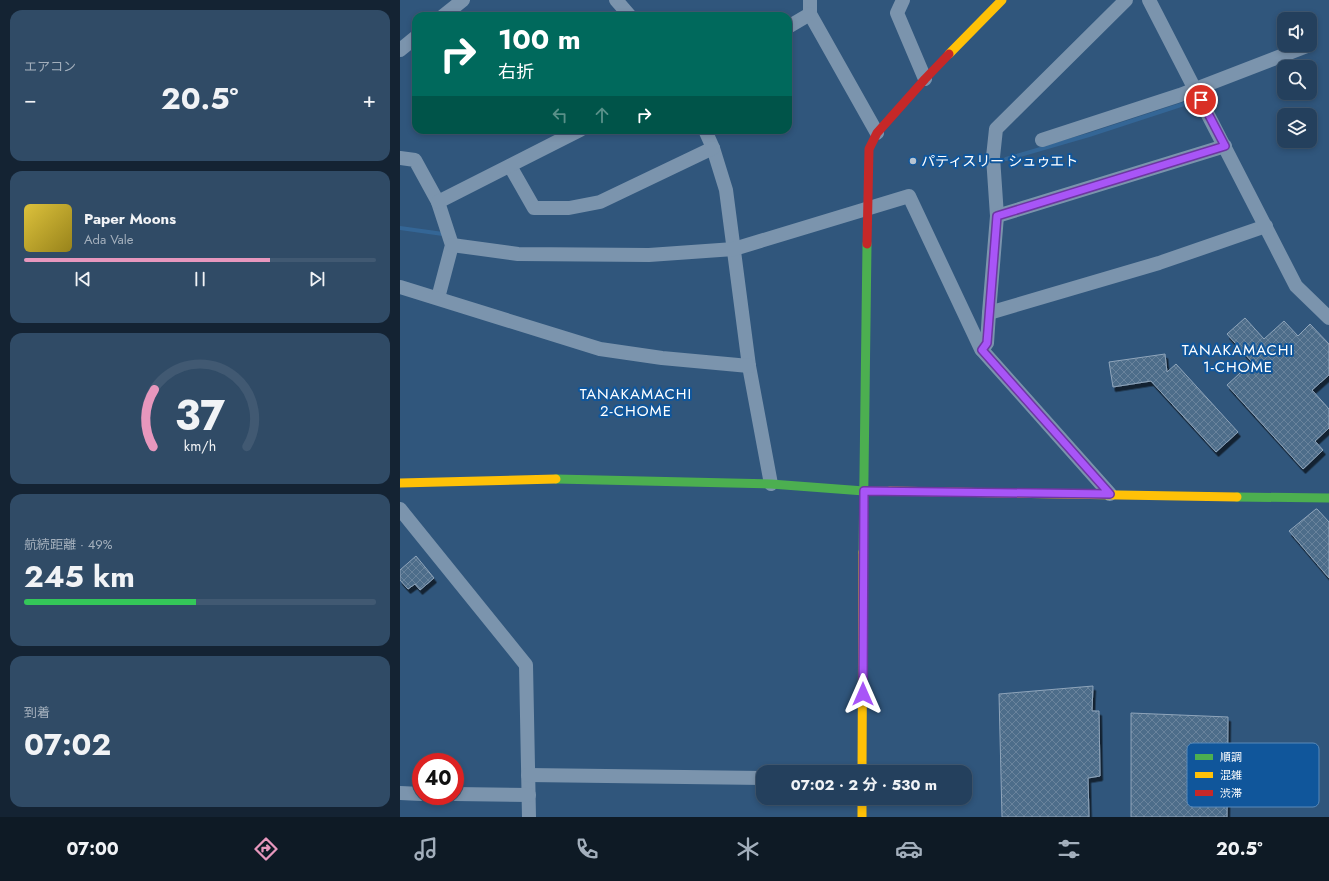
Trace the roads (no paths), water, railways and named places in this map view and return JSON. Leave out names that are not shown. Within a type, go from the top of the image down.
[{"type":"street","points":[[448,12],[463,0]]},
{"type":"street","points":[[616,0],[626,12]]},
{"type":"street","points":[[810,0],[810,14],[877,133]]},
{"type":"street","points":[[904,0],[897,13],[925,78]]},
{"type":"street","points":[[862,765],[867,209],[869,149],[877,133],[925,78],[1002,0]]},
{"type":"street","points":[[982,350],[987,343],[997,216],[993,157],[996,129],[1126,0]]},
{"type":"street","points":[[1149,0],[1296,286],[1329,318]]},
{"type":"street","points":[[792,25],[810,14]]},
{"type":"street","points":[[400,50],[412,40]]},
{"type":"street","points":[[1042,140],[1180,95],[1291,52]]},
{"type":"street","points":[[438,202],[572,134]]},
{"type":"street","points":[[707,134],[713,148],[726,190],[749,366],[771,484]]},
{"type":"street","points":[[997,216],[1225,146]]},
{"type":"street","points":[[510,166],[534,208],[568,208],[600,202],[713,148]]},
{"type":"street","points":[[400,158],[415,160],[438,202],[452,245],[438,298]]},
{"type":"street","points":[[452,245],[518,254],[649,255],[734,249],[909,196],[982,350],[1110,494]]},
{"type":"street","points":[[990,313],[1159,263],[1266,226]]},
{"type":"street","points":[[400,287],[600,349],[662,358],[749,366]]},
{"type":"street","points":[[400,483],[575,479],[597,481],[771,484],[864,491],[1329,498]]},
{"type":"street","points":[[400,509],[526,665],[529,817]]},
{"type":"street","points":[[528,775],[756,778]]},
{"type":"street","points":[[400,794],[412,794]]},
{"type":"street","points":[[464,794],[529,795]]},
{"type":"street","points":[[862,805],[862,817]]},
{"type":"waterway","points":[[1006,159],[1089,135],[1193,101],[1191,96]]},
{"type":"waterway","points":[[400,228],[443,234]]},
{"type":"place","name":"パティスリー シュゥエト","points":[[913,161]]},
{"type":"district","name":"TANAKAMACHI 1-CHOME","points":[[1238,358]]},
{"type":"district","name":"TANAKAMACHI 2-CHOME","points":[[636,402]]}]
